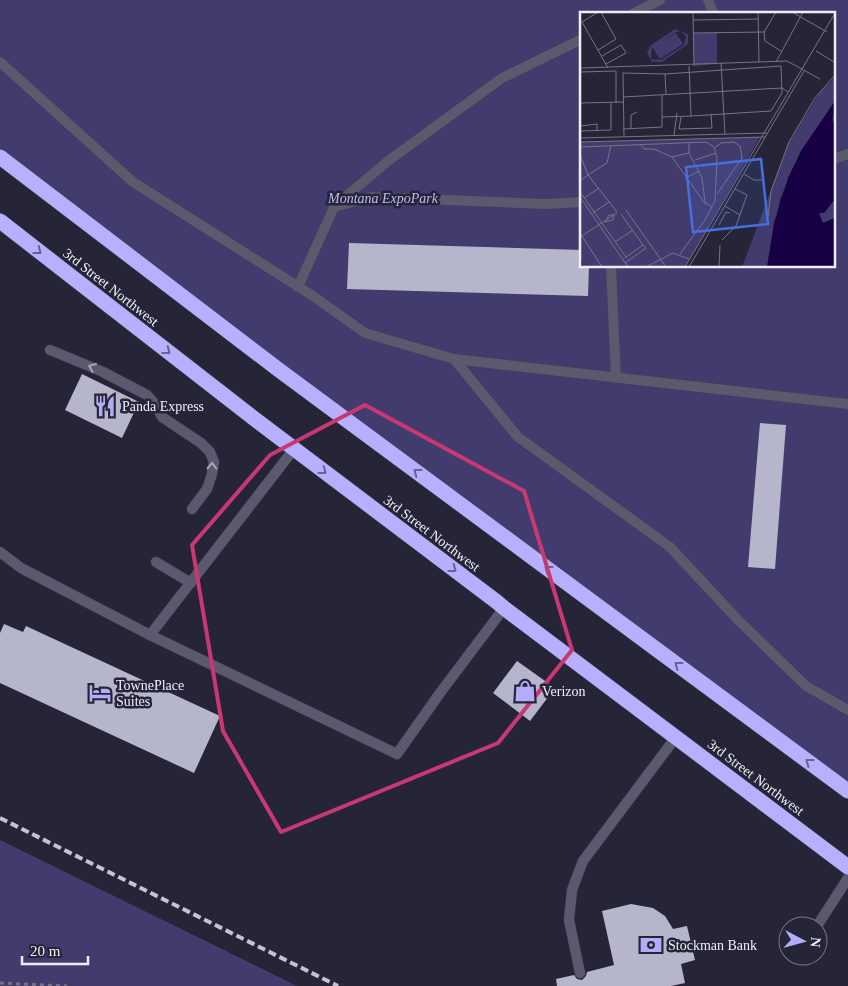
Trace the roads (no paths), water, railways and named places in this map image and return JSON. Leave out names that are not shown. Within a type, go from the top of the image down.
[{"type":"highway","points":[[0,157],[279,370],[848,791]]},
{"type":"highway","name":"3rd Street Northwest","points":[[0,221],[294,450],[848,867]]},
{"type":"lane","points":[[636,12],[660,0]]},
{"type":"lane","points":[[708,0],[713,12]]},
{"type":"lane","points":[[298,287],[334,207],[388,161],[502,78],[580,40]]},
{"type":"lane","points":[[0,62],[133,182],[298,287],[365,333],[454,360],[848,404]]},
{"type":"lane","points":[[836,158],[848,154]]},
{"type":"lane","points":[[334,207],[371,197],[546,204],[580,202]]},
{"type":"lane","points":[[611,268],[616,378]]},
{"type":"lane","points":[[50,350],[101,371],[147,396],[155,404],[162,417],[201,443],[210,452],[214,462],[212,474],[207,489],[192,509]]},
{"type":"lane","points":[[454,360],[518,437],[670,547],[738,620],[806,686],[848,710]]},
{"type":"lane","points":[[150,635],[294,450]]},
{"type":"lane","points":[[0,552],[21,568],[150,635],[398,754],[440,693],[504,608]]},
{"type":"lane","points":[[156,562],[191,583]]},
{"type":"lane","points":[[580,973],[569,920],[572,890],[582,861],[676,737]]},
{"type":"lane","points":[[823,916],[848,878]]},
{"type":"railway","points":[[0,818],[338,986]]},
{"type":"place","name":"Panda Express","points":[[105,406]]},
{"type":"place","name":"Verizon","points":[[525,691]]},
{"type":"place","name":"TownePlace Suites","points":[[100,693]]},
{"type":"place","name":"Stockman Bank","points":[[651,945]]},
{"type":"park label","name":"Montana ExpoPark","points":[[383,198]]}]
